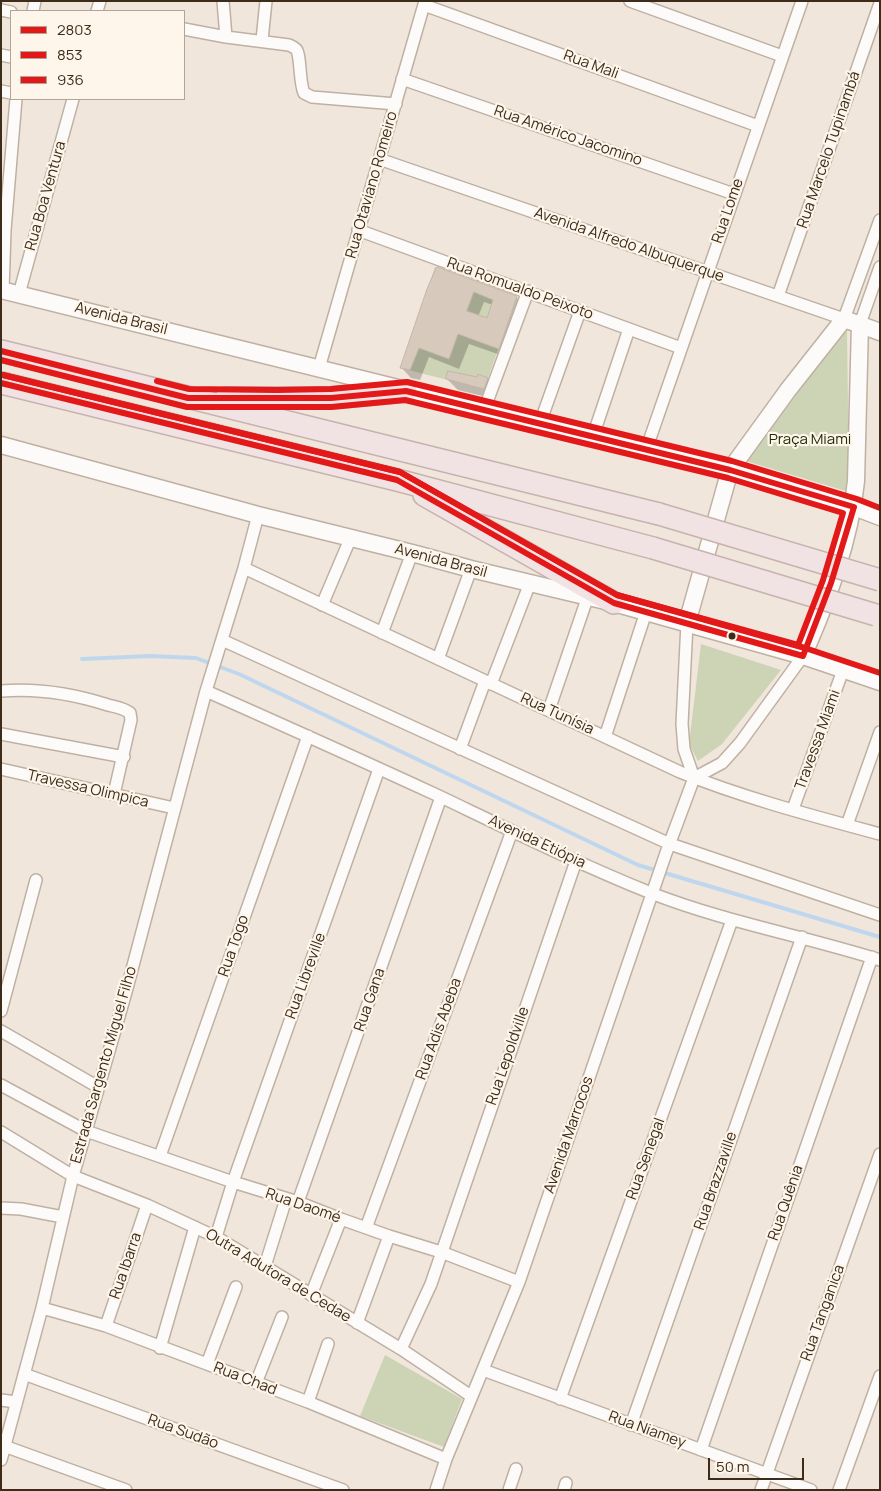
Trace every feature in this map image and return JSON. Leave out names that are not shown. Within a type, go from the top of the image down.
[{"type":"highway","points":[[1,351],[659,514],[880,580]]},
{"type":"highway","points":[[1,383],[397,480],[653,548],[878,616]]},
{"type":"highway","points":[[188,398],[331,398],[406,391]]},
{"type":"highway","points":[[397,480],[614,603]]},
{"type":"street","points":[[223,1],[226,37]]},
{"type":"street","points":[[262,40],[266,1]]},
{"type":"street","points":[[630,1],[782,56]]},
{"type":"street","name":"Rua Lome","points":[[646,450],[802,1]]},
{"type":"street","name":"Rua Otaviano Romeiro","points":[[319,368],[425,3]]},
{"type":"street","name":"Rua Mali","points":[[425,3],[758,126]]},
{"type":"street","name":"Rua Marcelo Tupinambá","points":[[778,296],[880,3]]},
{"type":"street","points":[[185,29],[226,37],[262,40],[289,45],[296,49],[298,54],[301,85],[304,93],[312,96],[396,104]]},
{"type":"street","name":"Rua Américo Jacomino","points":[[402,78],[734,194]]},
{"type":"street","points":[[8,291],[3,230],[7,136],[16,100]]},
{"type":"street","name":"Rua Boa Ventura","points":[[8,291],[73,100]]},
{"type":"street","name":"Avenida Alfredo Albuquerque","points":[[379,159],[880,332]]},
{"type":"street","points":[[880,220],[852,321],[856,481],[854,507],[841,554],[820,616],[803,656],[740,743],[722,763],[694,778],[684,749],[682,724],[687,624],[730,470],[788,390],[852,321],[880,267]]},
{"type":"street","name":"Rua Romualdo Peixoto","points":[[358,230],[681,348]]},
{"type":"street","name":"Avenida Brasil","points":[[8,291],[730,470],[854,507],[880,517]]},
{"type":"street","points":[[484,410],[528,292]]},
{"type":"street","points":[[540,423],[580,312]]},
{"type":"street","points":[[593,436],[629,329]]},
{"type":"street","name":"Avenida Brasil","points":[[1,445],[258,516],[351,537],[471,569],[614,603],[803,656],[880,682]]},
{"type":"street","points":[[258,516],[222,640],[460,749],[668,849],[880,915]]},
{"type":"street","points":[[322,605],[351,537]]},
{"type":"street","points":[[382,633],[412,553]]},
{"type":"street","name":"Rua Tunísia","points":[[244,568],[694,778],[793,810],[880,834]]},
{"type":"street","points":[[438,659],[471,569]]},
{"type":"street","points":[[460,749],[530,583]]},
{"type":"street","points":[[549,710],[588,596]]},
{"type":"street","points":[[605,736],[646,612]]},
{"type":"street","name":"Estrada Sargento Miguel Filho","points":[[1,1460],[42,1308],[73,1176],[126,992],[174,808],[222,640]]},
{"type":"street","name":"Travessa Miami","points":[[793,810],[843,670]]},
{"type":"street","points":[[1,691],[20,689],[60,693],[95,700],[130,713],[131,720],[124,757],[114,794]]},
{"type":"street","name":"Avenida Etiópia","points":[[206,691],[380,769],[576,861],[654,888],[732,920],[876,958]]},
{"type":"street","points":[[847,825],[880,732]]},
{"type":"street","points":[[1,734],[124,757]]},
{"type":"street","name":"Rua Togo","points":[[160,1156],[308,736]]},
{"type":"street","name":"Travessa Olimpica","points":[[1,769],[174,808]]},
{"type":"street","name":"Rua Libreville","points":[[216,1237],[233,1182],[380,769]]},
{"type":"street","name":"Avenida Marrocos","points":[[436,1490],[471,1396],[519,1282],[654,888],[694,778]]},
{"type":"street","name":"Rua Gana","points":[[298,1202],[441,798]]},
{"type":"street","name":"Rua Adis Abeba","points":[[366,1228],[512,831]]},
{"type":"street","name":"Rua Lepoldville","points":[[401,1350],[427,1293],[576,861]]},
{"type":"street","points":[[1,1011],[36,880]]},
{"type":"street","name":"Rua Senegal","points":[[560,1399],[732,920]]},
{"type":"street","name":"Rua Brazzaville","points":[[631,1425],[802,937]]},
{"type":"street","name":"Rua Quênia","points":[[701,1450],[876,958]]},
{"type":"street","points":[[1,1031],[98,1087]]},
{"type":"street","name":"Rua Daomé","points":[[1,1085],[86,1131],[233,1182],[298,1202],[366,1228],[441,1252],[519,1282]]},
{"type":"street","name":"Outra Adutora de Cedae","points":[[3,1135],[73,1176],[216,1237],[401,1350],[471,1396]]},
{"type":"street","name":"Rua Tanganica","points":[[761,1490],[880,1154]]},
{"type":"street","points":[[265,1266],[286,1199]]},
{"type":"street","name":"Rua Ibarra","points":[[106,1326],[147,1206]]},
{"type":"street","points":[[1,1208],[21,1209],[63,1217]]},
{"type":"street","points":[[311,1295],[341,1219]]},
{"type":"street","points":[[160,1348],[195,1227]]},
{"type":"street","points":[[357,1323],[389,1236]]},
{"type":"street","points":[[207,1364],[236,1287]]},
{"type":"street","name":"Rua Chad","points":[[42,1308],[106,1326],[160,1348],[308,1402],[446,1459]]},
{"type":"street","points":[[256,1383],[282,1317]]},
{"type":"street","points":[[308,1402],[328,1344]]},
{"type":"street","name":"Rua Niamey","points":[[483,1370],[811,1490]]},
{"type":"street","name":"Rua Sudão","points":[[24,1374],[343,1490]]},
{"type":"street","points":[[839,1490],[880,1376]]},
{"type":"street","points":[[1,1400],[16,1402]]},
{"type":"street","points":[[4,1446],[126,1490]]},
{"type":"street","points":[[509,1490],[516,1469]]},
{"type":"green space","points":[[435,267],[517,296],[484,389],[400,368]]},
{"type":"green space","name":"Praça Miami","points":[[847,328],[849,492],[746,461]]},
{"type":"green space","points":[[701,644],[781,670],[722,744],[698,761],[689,744]]},
{"type":"green space","points":[[385,1355],[462,1399],[444,1447],[360,1416]]},
{"type":"building","points":[[437,267],[517,296],[499,349],[458,334],[449,359],[419,348],[410,370],[400,368],[427,289]],"holes":[[[474,292],[493,300],[487,318],[467,311]]]},
{"type":"building","points":[[448,371],[477,377],[478,374],[488,378],[484,389],[446,379]]},
{"type":"waterway","points":[[82,659],[150,656],[196,658],[239,674],[638,865],[880,937]]},
{"type":"transit line","name":"2803","points":[[1,351],[188,398],[331,398],[406,391],[730,470],[854,507],[831,583],[803,656],[614,603],[397,480],[1,383]]},
{"type":"transit line","name":"853","points":[[1,360],[187,407],[331,407],[405,400],[728,478],[843,513],[823,580],[798,645],[617,595],[400,472],[3,375]]},
{"type":"transit line","name":"936","points":[[3,375],[400,472],[617,595],[805,648],[880,673]]},
{"type":"transit line","name":"936","points":[[157,381],[189,389],[277,390],[331,389],[407,382],[732,461],[857,499],[880,508]]}]
